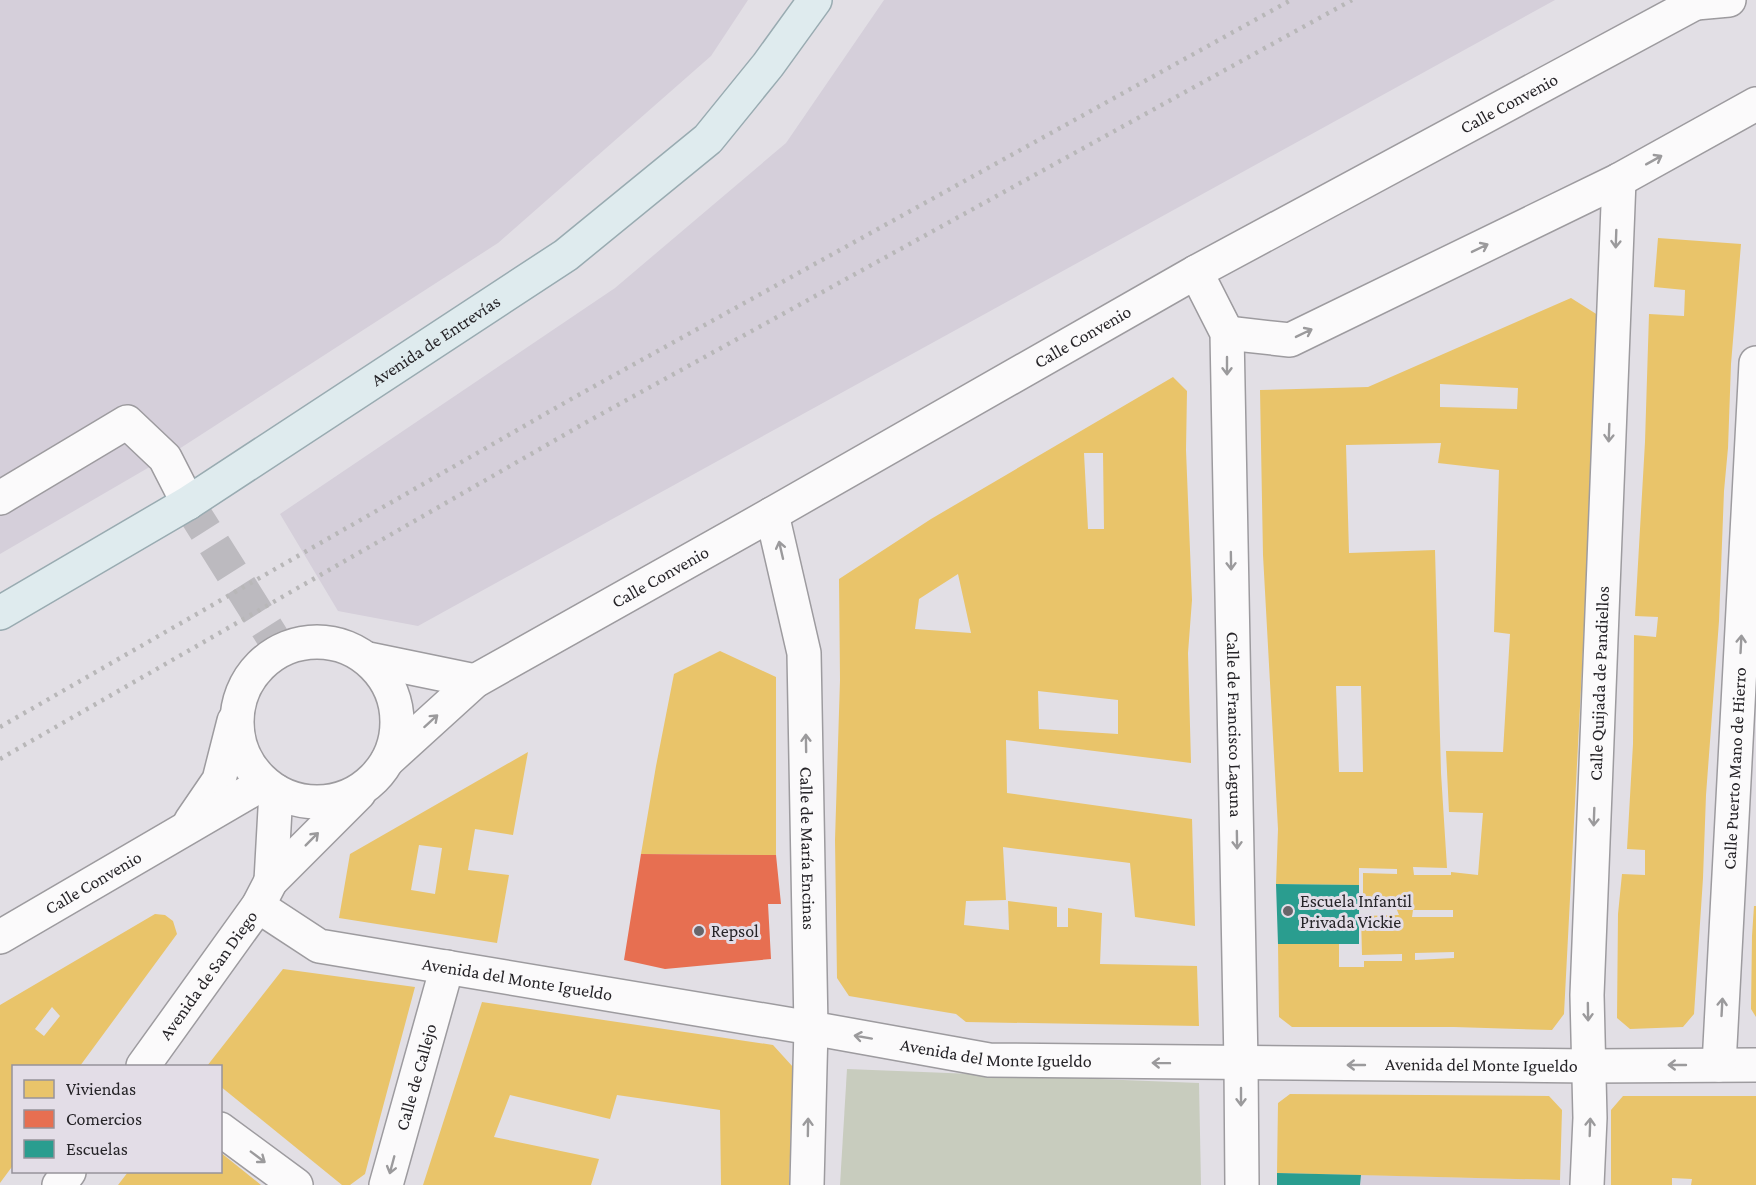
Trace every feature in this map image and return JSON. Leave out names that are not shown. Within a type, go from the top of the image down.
[{"type":"main road","name":"Avenida de Entrevías","points":[[0,613],[188,503],[566,255],[708,139],[768,65],[815,0]]},
{"type":"street","points":[[1699,2],[1729,0]]},
{"type":"street","name":"Calle Convenio","points":[[388,760],[475,681],[1196,272],[1699,2]]},
{"type":"street","points":[[1227,333],[1290,340],[1619,180],[1756,104]]},
{"type":"street","name":"Calle Quijada de Pandiellos","points":[[1587,1185],[1590,1118],[1587,995],[1619,180]]},
{"type":"street","name":"Calle de Francisco Laguna","points":[[1196,272],[1227,333],[1242,1185]]},
{"type":"street","name":"Calle Puerto Mano de Hierro","points":[[1719,1065],[1756,363]]},
{"type":"street","points":[[0,498],[127,422],[165,458],[188,503]]},
{"type":"street","name":"Calle de María Encinas","points":[[772,514],[804,653],[811,1028],[807,1185]]},
{"type":"street","points":[[325,641],[348,646],[368,659],[386,680],[396,706],[397,734],[388,760],[377,776],[362,789],[342,798],[319,802],[297,800],[270,787],[247,762],[237,736],[237,709],[245,684],[259,664],[280,649],[302,642],[325,641]]},
{"type":"street","points":[[368,659],[475,681]]},
{"type":"street","name":"Calle Convenio","points":[[187,827],[219,780],[237,709]]},
{"type":"street","points":[[264,893],[270,787]]},
{"type":"street","name":"Calle Convenio","points":[[0,937],[187,827],[270,787]]},
{"type":"street","name":"Avenida de San Diego","points":[[144,1065],[264,893],[362,789]]},
{"type":"street","name":"Avenida del Monte Igueldo","points":[[264,893],[319,946],[989,1060],[1241,1064],[1756,1065]]},
{"type":"street","name":"Calle de Callejo","points":[[386,1185],[447,968]]},
{"type":"street","points":[[222,1130],[296,1185]]},
{"type":"street","points":[[59,1185],[68,1173]]},
{"type":"shaded area","points":[[0,0],[748,0],[711,56],[498,243],[165,458],[0,554]]},
{"type":"shaded area","points":[[884,0],[1555,0],[418,626],[338,611],[280,514],[615,288],[786,143]]},
{"type":"shaded area","points":[[847,1069],[1199,1083],[1201,1185],[840,1185]]},
{"type":"shaded area","points":[[1277,1173],[1560,1180],[1560,1185],[1277,1185]]},
{"type":"building: Viviendas","points":[[1658,238],[1741,244],[1731,364],[1719,621],[1706,795],[1694,1014],[1683,1027],[1630,1029],[1617,1018],[1618,914],[1622,874],[1645,875],[1645,850],[1627,849],[1633,744],[1634,635],[1656,637],[1658,617],[1635,616],[1645,442],[1649,314],[1684,316],[1685,290],[1654,287]]},
{"type":"building: Viviendas","points":[[1571,298],[1601,317],[1593,412],[1564,1014],[1552,1030],[1454,1027],[1292,1027],[1279,1017],[1278,944],[1339,944],[1339,967],[1364,967],[1364,961],[1402,961],[1402,954],[1362,955],[1361,916],[1399,915],[1397,910],[1363,910],[1363,873],[1397,874],[1397,869],[1359,868],[1359,885],[1276,884],[1278,829],[1263,555],[1260,390],[1368,387]],"holes":[[[1440,384],[1518,388],[1517,409],[1440,407]],[[1441,443],[1438,463],[1499,470],[1494,632],[1510,634],[1503,752],[1446,751],[1449,812],[1483,813],[1478,875],[1451,872],[1451,875],[1414,875],[1413,867],[1447,868],[1441,773],[1435,550],[1349,553],[1346,445]],[[1336,686],[1361,686],[1363,772],[1339,772]],[[1413,910],[1453,910],[1453,917],[1412,917]],[[1454,952],[1454,958],[1415,960],[1415,953]]]},
{"type":"building: Viviendas","points":[[1173,377],[1187,391],[1186,450],[1192,600],[1188,653],[1191,763],[1006,740],[1007,793],[1192,819],[1195,926],[1135,917],[1130,863],[1003,847],[1006,900],[966,901],[964,925],[1009,930],[1008,901],[1057,907],[1057,927],[1068,927],[1068,908],[1102,913],[1100,964],[1197,966],[1199,1026],[966,1022],[956,1014],[849,996],[837,978],[835,840],[840,680],[839,579],[931,519]],"holes":[[[1084,453],[1103,453],[1104,529],[1088,529]],[[958,574],[971,633],[915,629],[919,599]],[[1038,691],[1118,700],[1118,734],[1039,729]]]},
{"type":"building: Viviendas","points":[[720,651],[776,677],[776,855],[641,854],[674,674]]},
{"type":"building: Viviendas","points":[[528,752],[513,835],[475,829],[468,870],[509,875],[497,943],[339,918],[350,854]],"holes":[[[419,845],[442,848],[435,894],[411,890]]]},
{"type":"building: Viviendas","points":[[1754,906],[1756,906],[1756,1017],[1751,1009]]},
{"type":"building: Viviendas","points":[[155,914],[165,915],[173,921],[177,934],[81,1065],[12,1065],[12,1167],[0,1183],[0,1005]],"holes":[[[52,1007],[60,1016],[44,1036],[35,1029]]]},
{"type":"building: Viviendas","points":[[283,969],[415,987],[365,1174],[350,1185],[342,1185],[222,1088],[222,1065],[208,1065]]},
{"type":"building: Viviendas","points":[[482,1002],[773,1045],[793,1067],[789,1185],[721,1185],[720,1110],[617,1095],[610,1119],[510,1095],[494,1137],[599,1159],[591,1185],[423,1185]]},
{"type":"building: Viviendas","points":[[1290,1094],[1549,1096],[1562,1110],[1560,1180],[1277,1173],[1278,1103]]},
{"type":"building: Viviendas","points":[[1623,1096],[1756,1096],[1756,1185],[1691,1185],[1692,1179],[1672,1178],[1672,1185],[1611,1185],[1611,1110]]},
{"type":"building: Viviendas","points":[[222,1154],[261,1185],[118,1185],[127,1173],[222,1173]]},
{"type":"building: Comercios","name":"Repsol","points":[[641,854],[776,855],[781,904],[768,904],[771,959],[665,969],[624,960]]},
{"type":"building: Escuelas","points":[[1276,884],[1359,885],[1359,944],[1278,944]]},
{"type":"building: Escuelas","points":[[1277,1173],[1361,1175],[1360,1185],[1277,1185]]},
{"type":"tunnel","points":[[188,503],[280,649]]},
{"type":"railway","points":[[0,727],[573,398],[1291,0]]},
{"type":"railway","points":[[0,759],[585,423],[1352,0]]},
{"type":"place","name":"Escuela Infantil Privada Vickie","points":[[1288,911]]},
{"type":"place","name":"Repsol","points":[[699,931]]}]
